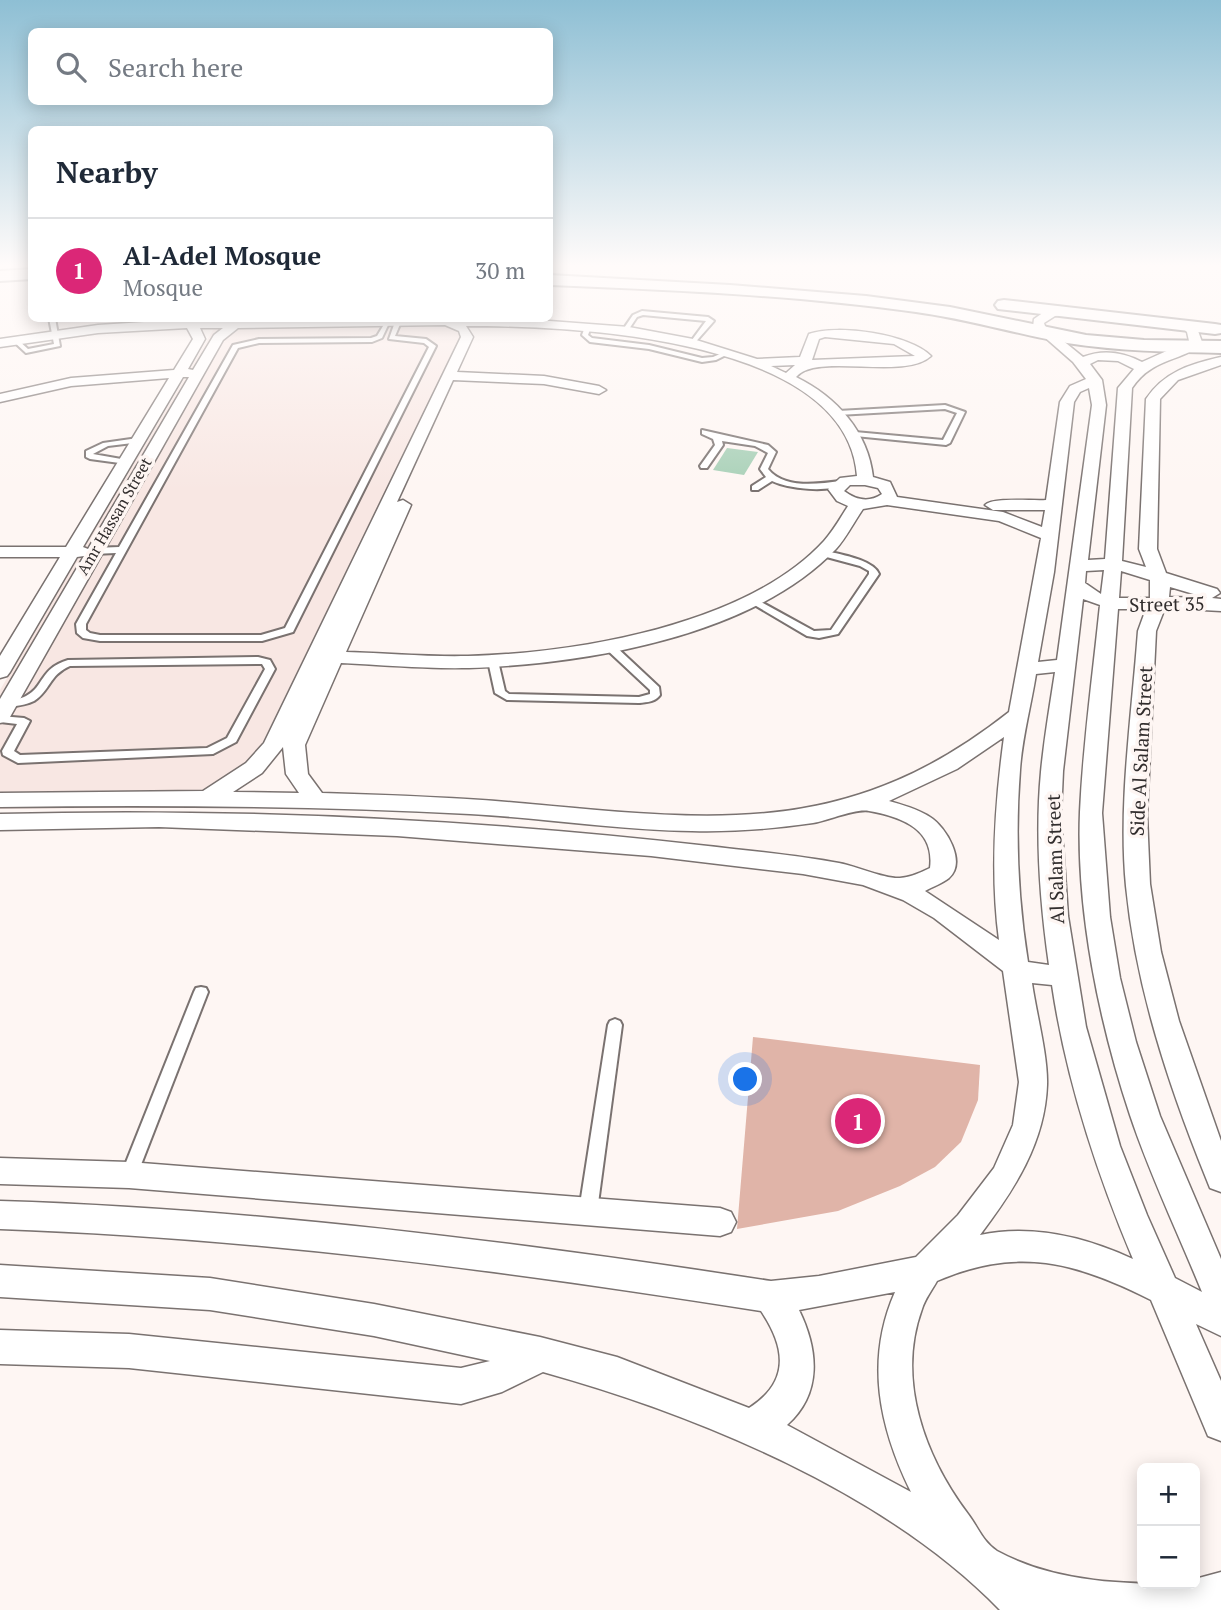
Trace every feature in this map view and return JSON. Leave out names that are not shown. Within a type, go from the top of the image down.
[{"type":"street","name":"Amr Hassan Street","points":[[2,713],[93,551],[137,451],[198,341]]},
{"type":"street","name":"Amr Hassan Street","points":[[3,663],[70,552],[137,451],[198,373],[217,341]]},
{"type":"street","points":[[454,377],[464,341]]},
{"type":"street","points":[[211,796],[284,745],[326,657],[382,552],[412,466],[454,377],[476,341]]},
{"type":"street","points":[[677,341],[751,360],[789,378],[823,400],[838,412],[855,434],[862,449],[865,480]]},
{"type":"street","points":[[789,378],[806,363],[812,341]]},
{"type":"street","points":[[751,360],[806,363],[915,361],[925,356],[897,341]]},
{"type":"street","points":[[1055,341],[1089,371]]},
{"type":"street","points":[[1100,341],[1117,344],[1143,341]]},
{"type":"street","points":[[1028,1610],[984,1565],[936,1502],[913,1458],[898,1404],[895,1353],[905,1307],[925,1270],[969,1226],[1005,1177],[1028,1125],[1033,1082],[1010,926],[1006,839],[1009,768],[1050,536],[1068,402],[1089,371],[1091,357],[1110,356],[1130,360],[1141,368],[1182,341]]},
{"type":"street","points":[[1204,341],[1221,347]]},
{"type":"street","points":[[1124,403],[1152,407],[1158,389],[1168,380],[1221,361]]},
{"type":"street","name":"Al Salam Street","points":[[1141,368],[1125,388],[1091,813],[1101,941],[1122,1042],[1145,1116],[1221,1298]]},
{"type":"street","name":"Al Salam Street","points":[[1089,371],[1098,421],[1052,771],[1050,815],[1052,876],[1063,975],[1083,1073],[1105,1146],[1130,1215],[1221,1423]]},
{"type":"street","points":[[0,398],[42,386],[87,379],[198,373]]},
{"type":"street","points":[[454,377],[544,380],[598,390]]},
{"type":"street","name":"Side Al Salam Street","points":[[1152,407],[1148,549],[1161,585],[1158,603],[1149,622],[1146,644],[1136,815],[1138,884],[1149,952],[1165,1021],[1197,1119],[1221,1178]]},
{"type":"street","points":[[326,657],[364,552],[412,466]]},
{"type":"street","points":[[888,495],[875,482],[865,480],[836,488],[841,498],[858,503],[888,495],[987,509],[1054,504]]},
{"type":"street","points":[[326,657],[492,661],[609,646],[707,619],[751,600],[789,579],[822,553],[844,528],[858,503]]},
{"type":"street","points":[[987,509],[1050,536]]},
{"type":"street","points":[[0,552],[93,551]]},
{"type":"street","points":[[364,552],[382,552]]},
{"type":"street","name":"Street 35","points":[[1221,595],[1185,587],[1137,568],[1113,564],[1077,576],[1089,595],[1109,603],[1136,606],[1186,601],[1221,605]]},
{"type":"street","points":[[3,663],[32,657]]},
{"type":"street","points":[[1026,670],[1067,664]]},
{"type":"street","points":[[0,800],[211,796],[721,823],[791,819],[818,815],[864,802],[940,769],[978,746],[1017,715]]},
{"type":"street","points":[[284,745],[297,774],[315,800]]},
{"type":"street","points":[[864,802],[922,821],[938,836],[945,855],[940,872],[918,884],[896,887]]},
{"type":"street","points":[[0,822],[102,818],[202,820],[524,836],[691,851],[833,869],[896,887],[930,903],[962,923],[1015,968],[1063,975]]},
{"type":"street","points":[[0,1171],[129,1175],[720,1222]]},
{"type":"street","points":[[0,1215],[225,1227],[398,1244],[771,1297],[819,1292],[925,1270],[992,1247],[1032,1246],[1074,1252],[1116,1266],[1221,1320]]},
{"type":"street","points":[[0,1281],[210,1294],[374,1320],[540,1354],[617,1375],[752,1427],[910,1512],[984,1565],[1047,1591],[1113,1604],[1176,1604],[1221,1592]]},
{"type":"street","points":[[752,1427],[779,1409],[795,1382],[799,1352],[790,1321],[771,1297]]},
{"type":"street","points":[[0,1347],[129,1351],[461,1386],[516,1370],[540,1354]]},
{"type":"lane","points":[[258,341],[235,346],[81,624],[81,631],[88,636],[262,638],[289,630],[433,346],[426,341]]},
{"type":"lane","points":[[600,341],[649,347],[702,360],[727,353]]},
{"type":"lane","points":[[838,412],[945,407],[961,412],[946,443],[855,434]]},
{"type":"lane","points":[[705,432],[717,443],[760,444],[772,452],[764,470],[771,478],[803,485],[840,485]]},
{"type":"lane","points":[[704,466],[717,443]]},
{"type":"lane","points":[[755,488],[771,478]]},
{"type":"lane","points":[[93,551],[121,550]]},
{"type":"lane","points":[[751,600],[811,634],[834,632],[873,574],[873,570],[863,564],[822,553]]},
{"type":"lane","points":[[492,661],[499,693],[514,698],[639,700],[655,695],[655,689],[609,646]]},
{"type":"lane","points":[[258,660],[265,662],[270,670],[232,740],[209,751],[18,759],[9,755],[8,751],[24,721],[2,713],[33,699],[54,669],[68,663],[258,660]]},
{"type":"lane","points":[[129,1175],[201,992]]},
{"type":"lane","points":[[588,1211],[615,1025]]},
{"type":"shaded area","points":[[206,341],[459,341],[253,762],[227,807],[0,809],[0,690]]},
{"type":"shaded area","points":[[727,448],[758,452],[744,475],[713,470]]},
{"type":"building","points":[[753,1037],[980,1065],[978,1100],[961,1142],[935,1167],[900,1186],[838,1211],[737,1229]]},
{"type":"place","name":"Al-Adel Mosque","points":[[858,1121]]}]
